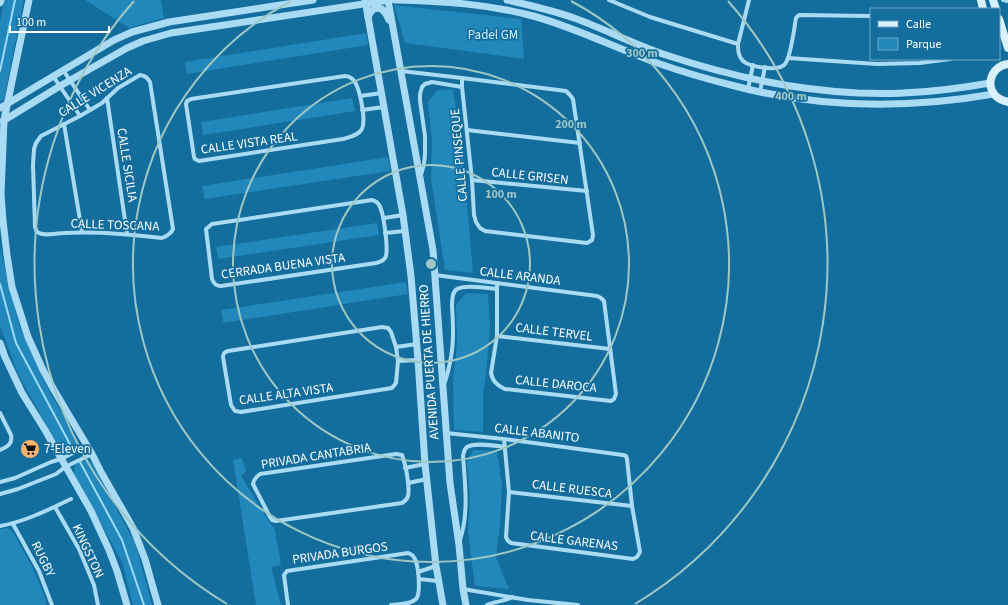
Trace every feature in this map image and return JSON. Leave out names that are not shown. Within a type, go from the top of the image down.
[{"type":"main road","points":[[1000,22],[1008,48]]},
{"type":"main road","points":[[1008,64],[998,63],[991,76],[990,83],[994,94],[1001,100],[1008,102]]},
{"type":"street","points":[[29,0],[2,121],[3,221],[12,286],[28,337],[43,370],[133,528],[145,559],[158,605]]},
{"type":"street","points":[[0,108],[114,40],[132,32],[169,22],[314,0]]},
{"type":"street","points":[[2,121],[126,48],[171,32],[365,2],[389,0]]},
{"type":"street","name":"AVENIDA PUERTA DE HIERRO","points":[[389,0],[433,250],[450,483],[466,605]]},
{"type":"street","points":[[395,0],[466,4],[533,16],[569,27],[660,64],[731,85],[801,99],[837,103],[903,104],[971,98],[994,94]]},
{"type":"street","points":[[507,0],[537,6],[573,18],[664,55],[750,79],[803,88],[838,92],[881,94],[938,90],[990,83]]},
{"type":"street","points":[[609,0],[650,17],[738,44]]},
{"type":"street","points":[[749,0],[738,44],[739,54],[742,60],[746,63],[765,68],[780,68],[785,65],[788,58],[796,18],[799,15],[870,16]]},
{"type":"street","points":[[1003,0],[1008,1]]},
{"type":"street","name":"AVENIDA PUERTA DE HIERRO","points":[[365,2],[403,215],[411,276],[425,464],[436,566],[442,605]]},
{"type":"street","points":[[368,17],[370,12],[374,9],[382,9],[394,30]]},
{"type":"street","points":[[788,58],[877,64],[920,63],[942,60]]},
{"type":"street","points":[[748,89],[753,65]]},
{"type":"street","points":[[760,92],[765,68]]},
{"type":"street","points":[[63,70],[90,110]]},
{"type":"street","points":[[401,71],[566,91],[573,99],[587,192]]},
{"type":"street","name":"CALLE VICENZA","points":[[34,149],[41,136],[102,103],[118,88],[140,75],[145,76],[150,82]]},
{"type":"street","points":[[53,76],[80,116]]},
{"type":"street","name":"CALLE VISTA REAL","points":[[345,76],[352,78],[356,84],[360,96],[363,125],[361,130],[356,135],[343,140],[199,161],[194,157],[186,104],[191,99],[345,76]]},
{"type":"street","name":"CALLE PINSEQUE","points":[[462,78],[474,214],[476,222],[480,228],[485,231],[587,242],[592,240],[593,235],[587,192]]},
{"type":"street","name":"CALLE TOSCANA","points":[[34,149],[35,230],[37,232],[43,234],[94,232],[162,238],[169,235],[173,229],[150,82]]},
{"type":"street","points":[[420,177],[426,154],[420,101],[422,87],[425,84],[432,82],[462,87]]},
{"type":"street","points":[[360,96],[382,93]]},
{"type":"street","name":"CALLE SICILIA","points":[[107,98],[127,234]]},
{"type":"street","points":[[362,110],[384,108]]},
{"type":"street","points":[[64,124],[82,232]]},
{"type":"street","points":[[467,130],[580,143]]},
{"type":"street","name":"CALLE GRISEN","points":[[472,180],[587,192]]},
{"type":"street","name":"CERRADA BUENA VISTA","points":[[372,200],[380,205],[386,233],[385,258],[376,263],[217,286],[214,284],[212,279],[206,230],[209,225],[212,224],[372,200]]},
{"type":"street","points":[[384,218],[403,215]]},
{"type":"street","points":[[386,233],[405,231]]},
{"type":"street","name":"CALLE ARANDA","points":[[435,275],[597,296],[604,302],[610,349]]},
{"type":"street","points":[[497,283],[497,336]]},
{"type":"street","name":"CALLE ARANDA","points":[[443,387],[453,351],[452,299],[456,290],[465,286],[497,289]]},
{"type":"street","name":"CALLE ALTA VISTA","points":[[382,327],[388,328],[391,332],[396,348],[398,361],[396,384],[392,388],[241,412],[235,411],[231,405],[223,357],[223,354],[228,351],[382,327]]},
{"type":"street","name":"CALLE TERVEL","points":[[497,336],[610,349]]},
{"type":"street","name":"CALLE DAROCA","points":[[497,336],[491,373],[495,384],[505,389],[610,401],[614,399],[616,394],[610,349]]},
{"type":"street","points":[[0,343],[22,393],[91,511],[117,570],[127,605]]},
{"type":"street","points":[[396,348],[417,344]]},
{"type":"street","points":[[398,361],[418,360]]},
{"type":"street","points":[[0,413],[12,439],[9,445],[0,450]]},
{"type":"street","name":"CALLE ABANITO","points":[[446,433],[623,454],[627,459],[632,506]]},
{"type":"street","points":[[504,439],[509,492]]},
{"type":"street","name":"CALLE ABANITO","points":[[458,545],[463,532],[466,503],[464,451],[468,446],[475,445],[505,447]]},
{"type":"street","points":[[0,482],[15,478],[61,459],[87,446]]},
{"type":"street","points":[[0,494],[18,489],[56,474],[65,467],[92,454]]},
{"type":"street","name":"PRIVADA CANTABRIA","points":[[396,454],[402,455],[405,468],[408,483],[408,498],[405,502],[276,521],[272,520],[270,517],[253,484],[253,480],[260,474],[396,454]]},
{"type":"street","points":[[405,468],[425,464]]},
{"type":"street","points":[[408,483],[427,479]]},
{"type":"street","name":"CALLE RUESCA","points":[[509,492],[632,506]]},
{"type":"street","name":"CALLE GARENAS","points":[[509,492],[506,537],[511,543],[633,559],[637,557],[640,552],[632,506]]},
{"type":"street","points":[[0,526],[13,524],[71,500]]},
{"type":"street","name":"KINGSTON","points":[[55,507],[79,549],[94,585],[98,605]]},
{"type":"street","name":"RUGBY","points":[[13,524],[39,571],[52,605]]},
{"type":"street","name":"PRIVADA BURGOS","points":[[288,605],[284,579],[284,575],[287,571],[408,553],[416,560],[419,579],[418,596],[412,602],[391,605]]},
{"type":"street","points":[[418,572],[436,566]]},
{"type":"street","points":[[419,579],[438,581]]},
{"type":"street","points":[[463,589],[528,600],[578,605]]},
{"type":"street","points":[[487,605],[504,601],[512,597]]},
{"type":"street","points":[[528,600],[529,605]]},
{"type":"green space","points":[[4,0],[24,0],[4,99],[0,103],[0,22]]},
{"type":"green space","points":[[85,0],[161,0],[164,18],[129,28]]},
{"type":"green space","name":"Padel GM","points":[[394,5],[521,19],[524,59],[405,43]]},
{"type":"green space","points":[[366,33],[368,45],[187,74],[185,62]]},
{"type":"green space","points":[[453,89],[462,147],[473,273],[445,270],[431,178],[432,142],[428,102],[437,90]]},
{"type":"green space","points":[[352,98],[355,111],[203,135],[201,122]]},
{"type":"green space","points":[[388,157],[390,171],[205,199],[202,186]]},
{"type":"green space","points":[[377,223],[379,235],[218,259],[216,247]]},
{"type":"green space","points":[[0,244],[19,323],[45,383],[78,441],[76,448],[70,452],[61,451],[18,374],[0,326]]},
{"type":"green space","points":[[406,282],[408,294],[223,323],[221,310]]},
{"type":"green space","points":[[466,293],[488,294],[490,326],[483,393],[483,432],[454,430],[453,380],[457,344],[456,305]]},
{"type":"green space","points":[[473,450],[497,451],[502,485],[500,525],[496,557],[509,589],[475,586],[468,532],[470,498],[467,462]]},
{"type":"green space","points":[[242,458],[246,471],[241,476],[275,530],[281,565],[271,567],[281,605],[256,605],[233,460]]},
{"type":"green space","points":[[83,461],[89,461],[93,465],[136,545],[152,605],[133,605],[122,562],[74,474],[76,465]]},
{"type":"green space","points":[[7,528],[14,534],[33,568],[46,600],[46,605],[0,605],[0,529]]},
{"type":"waterway","points":[[0,71],[15,0]]},
{"type":"waterway","points":[[0,284],[16,343],[72,448]]},
{"type":"waterway","points":[[80,462],[122,540],[144,605]]},
{"type":"place","name":"7-Eleven","points":[[30,449]]}]
